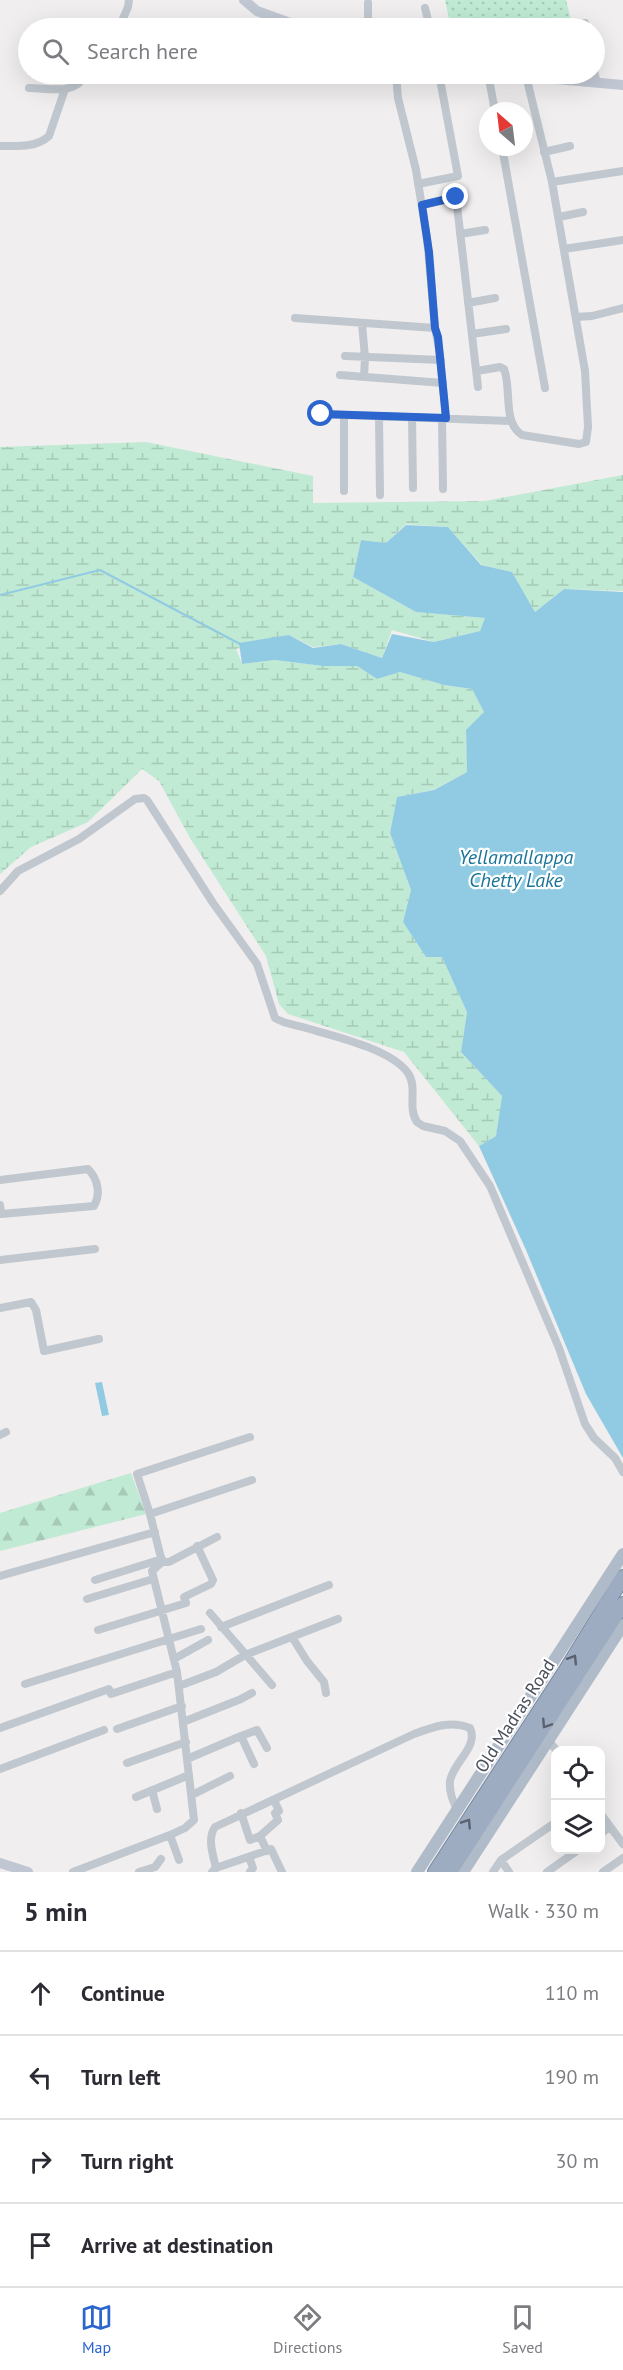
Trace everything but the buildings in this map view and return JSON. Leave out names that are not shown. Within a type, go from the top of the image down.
[{"type":"highway","name":"Old Madras Road","points":[[435,1872],[566,1670],[623,1577]]},
{"type":"highway","name":"Old Madras Road","points":[[450,1872],[623,1604]]},
{"type":"main road","points":[[244,0],[257,11],[276,18]]},
{"type":"main road","points":[[605,84],[623,85]]},
{"type":"main road","points":[[417,1872],[623,1554]]},
{"type":"main road","points":[[553,1746],[623,1625]]},
{"type":"main road","points":[[463,1872],[551,1749]]},
{"type":"main road","points":[[0,1863],[28,1872]]},
{"type":"street","points":[[124,18],[129,0]]},
{"type":"street","points":[[368,3],[368,18]]},
{"type":"street","points":[[425,8],[428,18]]},
{"type":"street","points":[[29,88],[65,89],[78,84]]},
{"type":"street","points":[[397,84],[418,184],[429,252],[435,328],[443,383],[443,489]]},
{"type":"street","points":[[418,184],[458,176],[441,84]]},
{"type":"street","points":[[490,84],[493,102]]},
{"type":"street","points":[[477,371],[500,367],[504,369],[511,421],[515,431],[528,437],[579,444],[586,442],[588,427],[585,371],[559,217],[528,84]]},
{"type":"street","points":[[0,146],[28,145],[44,141],[49,136],[65,89]]},
{"type":"street","points":[[544,152],[570,146]]},
{"type":"street","points":[[504,156],[545,388]]},
{"type":"street","points":[[552,182],[623,171]]},
{"type":"street","points":[[422,205],[456,197],[478,387]]},
{"type":"street","points":[[559,217],[583,212]]},
{"type":"street","points":[[460,234],[485,230]]},
{"type":"street","points":[[564,249],[623,240]]},
{"type":"street","points":[[468,303],[495,298]]},
{"type":"street","points":[[576,317],[598,315],[623,308]]},
{"type":"street","points":[[295,318],[435,328]]},
{"type":"street","points":[[362,324],[364,377]]},
{"type":"street","points":[[472,334],[506,329]]},
{"type":"street","points":[[345,356],[441,360]]},
{"type":"street","points":[[340,375],[443,383]]},
{"type":"street","points":[[321,414],[511,421]]},
{"type":"street","points":[[344,415],[344,491]]},
{"type":"street","points":[[379,416],[380,495]]},
{"type":"street","points":[[412,417],[413,488]]},
{"type":"street","points":[[0,891],[18,871],[79,839],[135,799],[144,798],[213,903],[257,964],[275,1018],[358,1043],[394,1061],[403,1068],[412,1081],[412,1111],[417,1122],[453,1136],[470,1153],[490,1186],[519,1253],[564,1361],[585,1424],[594,1438],[615,1458],[623,1472]]},
{"type":"street","points":[[0,1180],[88,1169],[95,1176],[99,1198],[94,1206],[0,1211]]},
{"type":"street","points":[[0,1260],[95,1249]]},
{"type":"street","points":[[0,1308],[31,1302],[36,1310],[44,1351],[99,1339]]},
{"type":"street","points":[[162,1561],[137,1474],[250,1437]]},
{"type":"street","points":[[150,1514],[252,1480]]},
{"type":"street","points":[[0,1576],[155,1532]]},
{"type":"street","points":[[95,1580],[162,1561],[169,1562],[217,1537]]},
{"type":"street","points":[[98,1630],[186,1603],[184,1597],[211,1584],[213,1580],[197,1546]]},
{"type":"street","points":[[73,1872],[170,1835],[185,1828],[194,1820],[177,1672],[152,1571],[162,1561]]},
{"type":"street","points":[[87,1599],[153,1579]]},
{"type":"street","points":[[221,1627],[329,1585]]},
{"type":"street","points":[[210,1613],[272,1685]]},
{"type":"street","points":[[179,1686],[216,1672],[245,1655],[338,1619]]},
{"type":"street","points":[[25,1684],[201,1629]]},
{"type":"street","points":[[292,1637],[324,1682],[326,1693]]},
{"type":"street","points":[[174,1659],[208,1640]]},
{"type":"street","points":[[0,1728],[109,1689],[111,1694],[177,1672]]},
{"type":"street","points":[[183,1722],[252,1693]]},
{"type":"street","points":[[117,1729],[182,1706]]},
{"type":"street","points":[[282,1872],[271,1849],[214,1870],[211,1832],[215,1827],[241,1814],[414,1734],[448,1724],[470,1728],[472,1734],[472,1741],[454,1769],[450,1780],[451,1795],[457,1810]]},
{"type":"street","points":[[0,1768],[104,1730]]},
{"type":"street","points":[[188,1759],[257,1730],[267,1748]]},
{"type":"street","points":[[241,1736],[254,1764]]},
{"type":"street","points":[[127,1763],[186,1742]]},
{"type":"street","points":[[136,1797],[189,1774]]},
{"type":"street","points":[[192,1795],[230,1776]]},
{"type":"street","points":[[152,1790],[157,1809]]},
{"type":"street","points":[[241,1814],[250,1840],[260,1836],[278,1820],[275,1813],[279,1811],[274,1800]]},
{"type":"street","points":[[605,1820],[623,1844]]},
{"type":"street","points":[[493,1872],[501,1860],[551,1825]]},
{"type":"street","points":[[605,1830],[610,1827]]},
{"type":"street","points":[[170,1835],[179,1860]]},
{"type":"street","points":[[260,1836],[267,1851]]},
{"type":"street","points":[[547,1872],[573,1854]]},
{"type":"street","points":[[249,1857],[253,1868],[250,1872]]},
{"type":"street","points":[[603,1872],[623,1858]]},
{"type":"street","points":[[139,1872],[155,1867],[161,1859]]},
{"type":"street","points":[[501,1860],[509,1872]]},
{"type":"green space","points":[[445,0],[566,0],[570,18],[449,18]]},
{"type":"green space","points":[[146,442],[313,476],[313,503],[485,501],[623,475],[623,591],[564,589],[535,612],[512,572],[482,565],[448,527],[406,524],[386,543],[361,540],[353,577],[416,612],[486,618],[480,631],[434,642],[392,630],[382,658],[341,644],[313,647],[289,635],[236,649],[242,664],[275,660],[323,666],[357,666],[377,679],[400,672],[444,685],[472,689],[484,712],[466,731],[467,772],[433,790],[397,797],[390,833],[411,890],[403,922],[426,957],[442,957],[467,1012],[461,1052],[502,1096],[496,1136],[479,1146],[404,1052],[288,1014],[279,1004],[266,956],[190,838],[159,781],[142,769],[88,822],[31,847],[0,874],[0,447]]},
{"type":"green space","points":[[131,1473],[146,1514],[0,1551],[0,1513]]},
{"type":"water","name":"Yellamallappa Chetty Lake","points":[[406,525],[448,527],[481,565],[512,572],[535,612],[564,589],[623,592],[623,1458],[586,1394],[526,1250],[479,1146],[496,1136],[502,1096],[461,1052],[467,1012],[442,957],[426,957],[403,922],[411,890],[390,833],[397,797],[434,790],[467,772],[466,730],[484,712],[472,689],[444,685],[400,672],[377,679],[357,666],[323,666],[275,660],[242,664],[239,643],[289,635],[313,648],[341,644],[382,658],[392,634],[434,642],[480,631],[485,618],[416,612],[353,577],[361,540],[386,543]]},
{"type":"water","points":[[102,1382],[109,1415],[102,1416],[95,1383]]},
{"type":"waterway","points":[[0,595],[100,570],[240,644]]},
{"type":"route","points":[[321,414],[446,418],[422,205],[456,197]]}]
